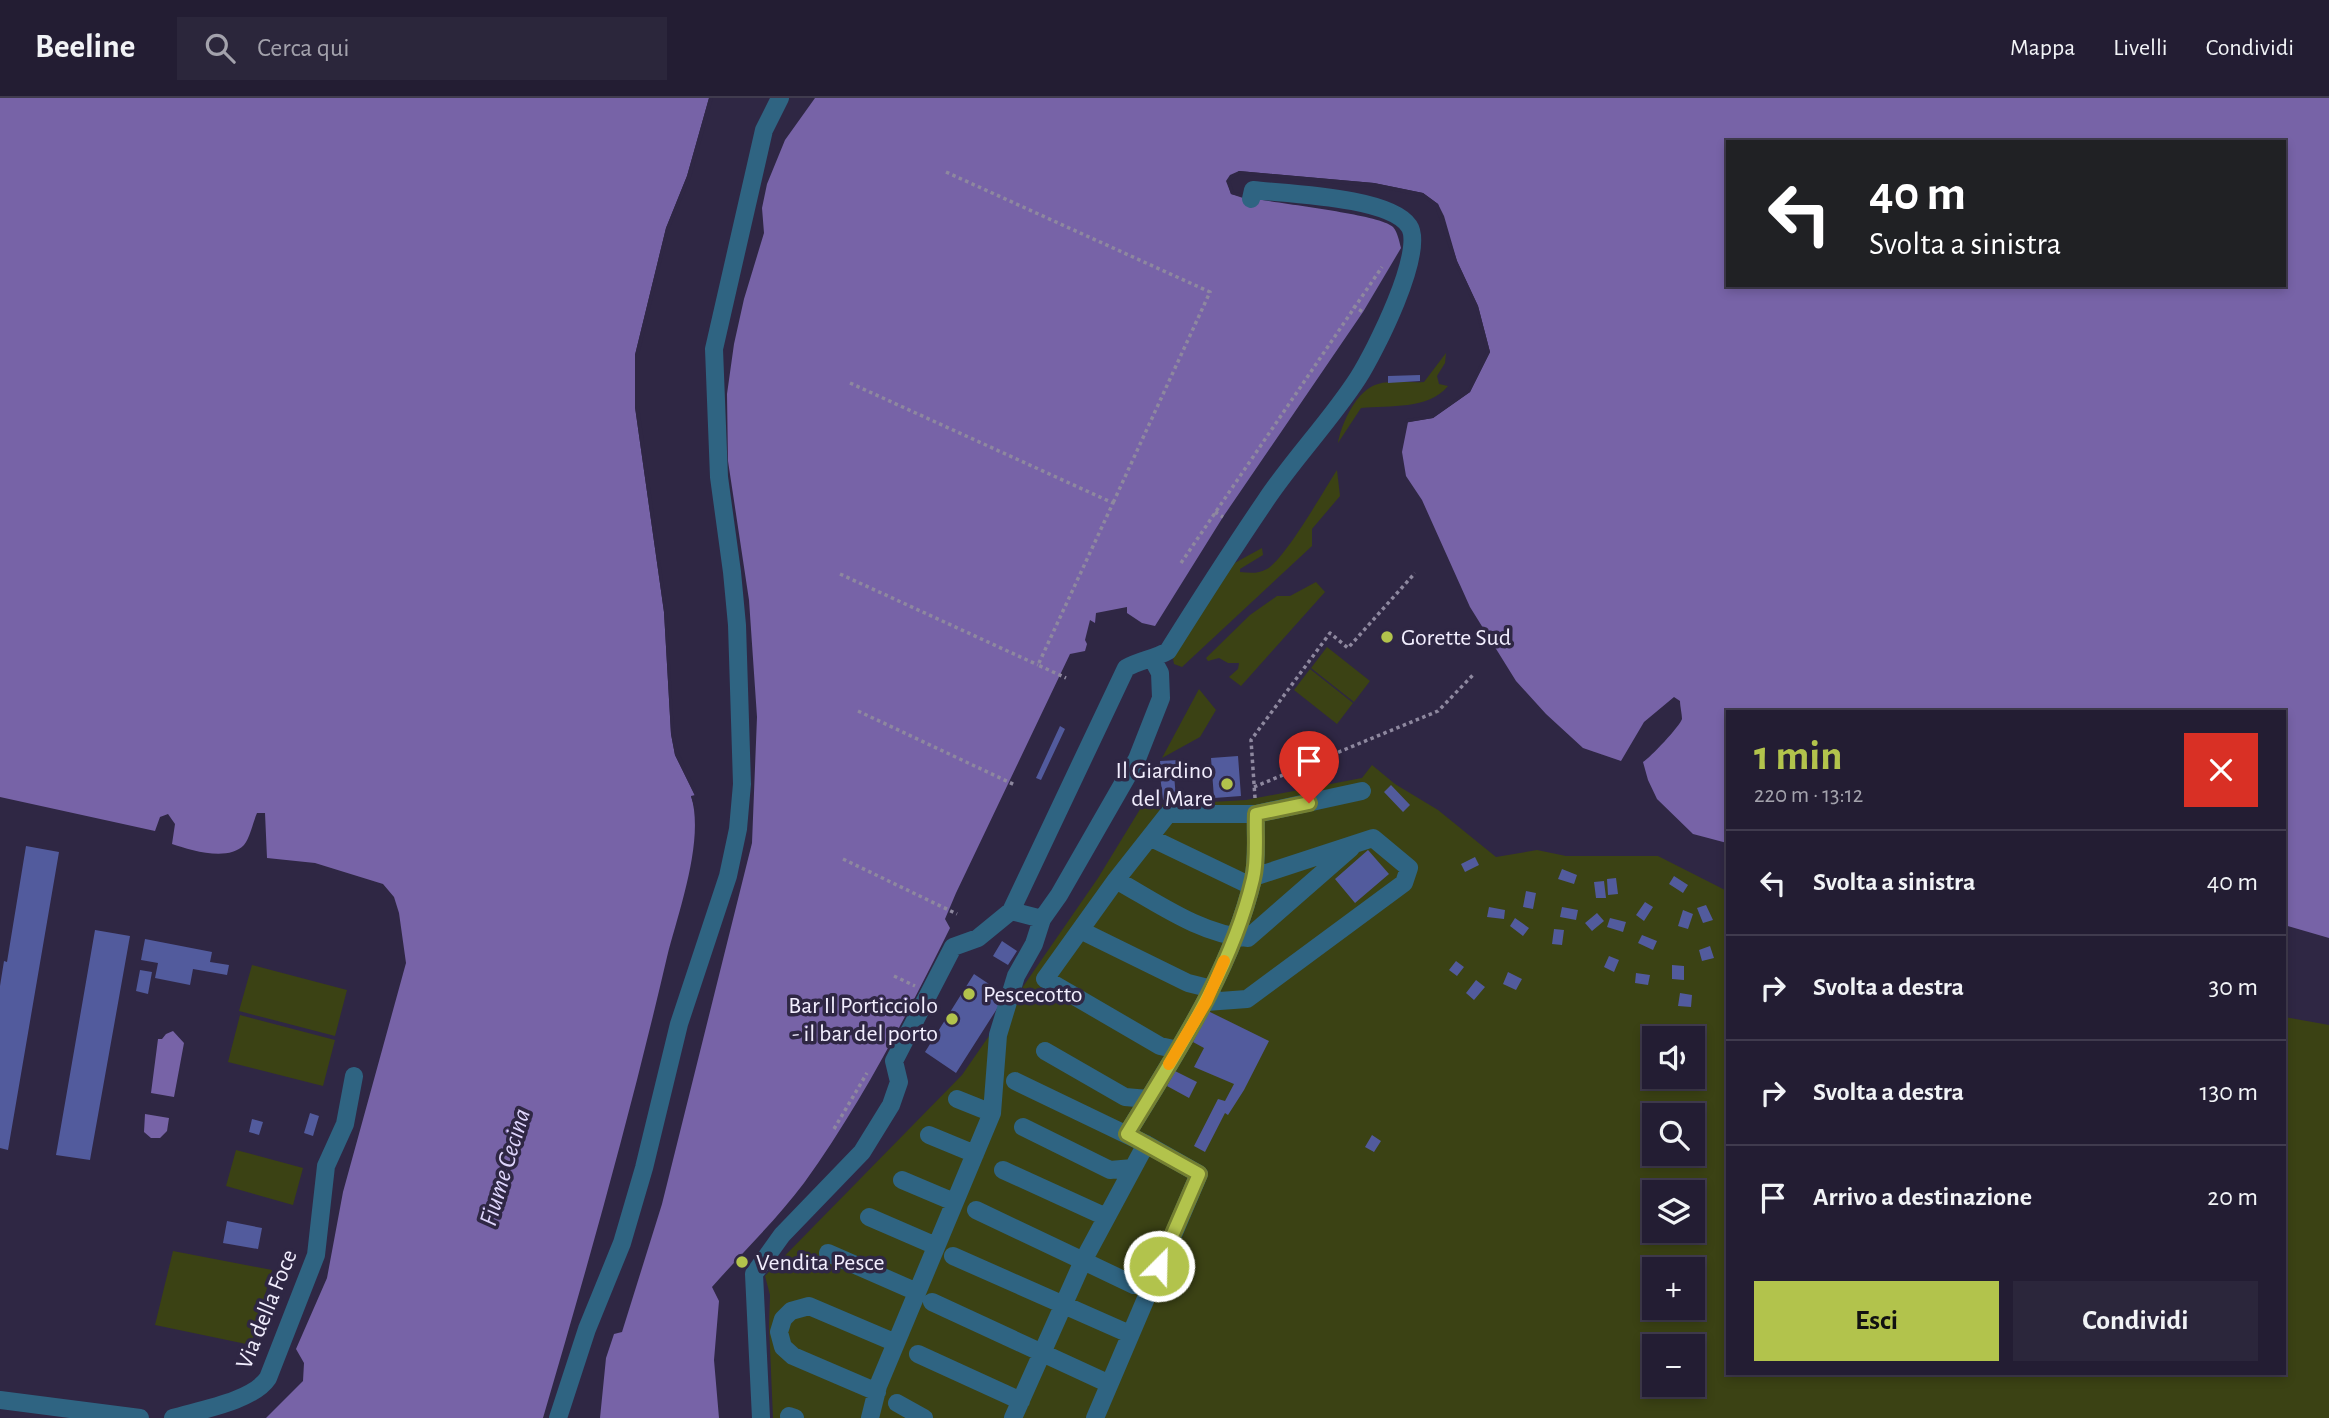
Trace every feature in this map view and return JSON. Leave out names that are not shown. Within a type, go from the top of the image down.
[{"type":"street","points":[[558,1418],[587,1329],[622,1243],[679,1024],[728,876],[738,829],[742,784],[737,625],[733,572],[719,478],[714,349],[764,130],[780,98]]},
{"type":"street","points":[[761,1418],[754,1274],[782,1235],[862,1152],[891,1105],[899,1082],[894,1061],[953,947],[978,938],[1011,911],[1126,668],[1140,661],[1153,660],[1168,651],[1223,562],[1279,480],[1359,377],[1408,276],[1413,250],[1411,229],[1400,216],[1374,205],[1253,190],[1251,199]]},
{"type":"street","points":[[870,1418],[896,1343],[924,1297],[936,1246],[992,1113],[998,1035],[1016,976],[1034,944],[1042,919],[1059,895],[1137,759],[1161,698],[1160,673],[1153,660]]},
{"type":"street","points":[[1178,1050],[1160,1046],[1045,979],[1116,880],[1168,814],[1256,814],[1362,791]]},
{"type":"street","points":[[1127,1134],[1209,996],[1234,937],[1252,881],[1256,814]]},
{"type":"street","points":[[1080,930],[1209,996],[1247,999],[1404,883],[1409,868],[1373,838],[1252,881],[1151,838]]},
{"type":"street","points":[[1116,880],[1199,925],[1234,937],[1248,938],[1356,844]]},
{"type":"street","points":[[1011,911],[1042,919]]},
{"type":"street","points":[[1045,1051],[1125,1097],[1149,1099]]},
{"type":"street","name":"Via della Foce","points":[[173,1418],[250,1394],[268,1378],[316,1255],[326,1166],[345,1124],[355,1076]]},
{"type":"street","points":[[1015,1081],[1127,1134],[1199,1174],[1095,1418]]},
{"type":"street","points":[[957,1099],[992,1113]]},
{"type":"street","points":[[1023,1127],[1110,1170],[1133,1168]]},
{"type":"street","points":[[929,1135],[975,1154]]},
{"type":"street","points":[[1013,1418],[1083,1261],[1146,1144]]},
{"type":"street","points":[[1003,1170],[1106,1217]]},
{"type":"street","points":[[902,1180],[954,1202]]},
{"type":"street","points":[[976,1210],[1134,1285]]},
{"type":"street","points":[[869,1217],[936,1246]]},
{"type":"street","points":[[828,1253],[1102,1381]]},
{"type":"street","points":[[953,1256],[1125,1332]]},
{"type":"street","points":[[877,1392],[793,1356],[783,1347],[779,1332],[782,1319],[791,1311],[808,1306],[896,1343]]},
{"type":"street","points":[[918,1354],[1021,1401]]},
{"type":"street","points":[[0,1400],[140,1418]]},
{"type":"street","points":[[897,1403],[924,1418]]},
{"type":"path","points":[[946,172],[1210,292],[1038,665]]},
{"type":"path","points":[[1181,563],[1382,267]]},
{"type":"path","points":[[1353,306],[1363,312]]},
{"type":"path","points":[[850,383],[1113,503]]},
{"type":"path","points":[[1215,512],[1223,517]]},
{"type":"path","points":[[1256,814],[1251,740],[1330,633],[1348,648],[1415,573]]},
{"type":"path","points":[[840,574],[1066,678]]},
{"type":"path","points":[[1254,787],[1438,711],[1474,674]]},
{"type":"path","points":[[858,711],[1015,785]]},
{"type":"path","points":[[843,859],[957,914]]},
{"type":"path","points":[[894,976],[916,987]]},
{"type":"path","points":[[834,1129],[867,1076]]},
{"type":"green space","points":[[1446,353],[1445,363],[1437,376],[1439,384],[1448,386],[1440,394],[1408,405],[1361,408],[1338,443],[1351,408],[1370,387],[1383,383],[1424,382]]},
{"type":"green space","points":[[1337,470],[1340,496],[1312,529],[1312,546],[1182,667],[1174,664],[1173,659],[1219,576],[1229,566],[1262,548],[1263,555],[1240,569],[1240,572],[1260,572],[1275,563],[1294,539]]},
{"type":"green space","points":[[1316,582],[1325,592],[1241,686],[1229,677],[1238,669],[1239,663],[1228,663],[1219,658],[1208,661],[1206,658],[1250,615],[1277,596],[1290,596]]},
{"type":"green space","points":[[1327,647],[1370,681],[1354,702],[1311,668]]},
{"type":"green space","points":[[1310,669],[1353,703],[1337,724],[1294,690]]},
{"type":"green space","points":[[1199,689],[1216,710],[1200,737],[1162,758]]},
{"type":"green space","points":[[1372,765],[1395,784],[1438,810],[1496,857],[1537,850],[1566,856],[1658,856],[1726,890],[1726,1375],[2286,1375],[2286,1017],[2329,1025],[2329,1418],[773,1418],[770,1295],[765,1276],[962,1075],[1098,878],[1142,806],[1246,800],[1362,778]]},
{"type":"green space","points":[[252,965],[347,990],[335,1036],[239,1011]]},
{"type":"green space","points":[[240,1015],[335,1040],[323,1086],[228,1062]]},
{"type":"green space","points":[[236,1150],[303,1168],[293,1205],[226,1186]]},
{"type":"green space","points":[[173,1251],[272,1270],[251,1345],[155,1325]]},
{"type":"water","name":"Fiume Cecina","points":[[0,98],[709,98],[687,176],[666,228],[635,355],[635,407],[664,612],[671,734],[675,755],[695,796],[691,796],[695,834],[683,898],[624,1131],[543,1418],[266,1418],[303,1381],[304,1363],[296,1349],[327,1278],[343,1192],[406,963],[399,913],[394,897],[383,884],[315,863],[267,858],[265,813],[257,813],[244,845],[229,853],[219,854],[172,844],[175,824],[168,814],[160,817],[155,831],[0,797]]},
{"type":"water","points":[[815,98],[2329,98],[2329,938],[2286,926],[2286,710],[1726,710],[1726,843],[1693,834],[1657,799],[1643,762],[1680,723],[1680,701],[1674,697],[1644,722],[1621,761],[1583,748],[1546,714],[1516,681],[1470,607],[1422,500],[1406,476],[1402,452],[1408,422],[1433,418],[1470,392],[1490,352],[1478,306],[1457,261],[1438,204],[1423,193],[1374,183],[1239,171],[1227,181],[1231,194],[1383,222],[1395,229],[1401,248],[1363,312],[1223,517],[1155,626],[1142,623],[1127,613],[1127,607],[1096,613],[1095,623],[1090,620],[1085,651],[1070,654],[956,893],[945,919],[950,928],[882,1058],[845,1122],[804,1183],[712,1287],[719,1301],[714,1360],[719,1418],[600,1418],[606,1358],[614,1334],[622,1332],[662,1204],[752,843],[757,717],[749,600],[728,461],[727,394],[744,299],[764,233],[762,208],[767,184],[785,140]]},
{"type":"water","points":[[173,1031],[184,1043],[174,1097],[151,1093],[158,1039]]},
{"type":"water","points":[[145,1114],[169,1118],[167,1131],[160,1138],[151,1138],[144,1132]]},
{"type":"pier","points":[[709,98],[713,98],[691,177],[669,229],[639,355],[639,406],[667,611],[674,734],[679,753],[698,795],[695,799],[698,808],[695,809],[691,796],[695,795],[675,755],[671,734],[664,612],[635,407],[635,355],[666,228],[687,176]]},
{"type":"pier","points":[[1239,171],[1374,183],[1423,193],[1438,204],[1457,261],[1478,306],[1490,352],[1470,392],[1433,418],[1404,423],[1407,419],[1432,415],[1468,390],[1486,352],[1475,307],[1454,262],[1435,206],[1422,196],[1373,187],[1240,174],[1230,181],[1234,192],[1245,194],[1243,198],[1231,194],[1226,181],[1230,175]]},
{"type":"building","points":[[1420,375],[1420,381],[1388,383],[1388,376]]},
{"type":"building","points":[[1060,726],[1065,729],[1041,780],[1036,778]]},
{"type":"building","points":[[1238,756],[1241,796],[1214,798],[1211,758]]},
{"type":"building","points":[[1180,760],[1181,772],[1161,773],[1160,761]]},
{"type":"building","points":[[1174,774],[1176,799],[1163,800],[1160,775]]},
{"type":"building","points":[[1391,785],[1410,805],[1403,812],[1384,792]]},
{"type":"building","points":[[26,846],[59,852],[8,1150],[0,1148],[0,986],[4,961],[7,962]]},
{"type":"building","points":[[1368,850],[1389,874],[1355,903],[1335,879]]},
{"type":"building","points":[[1475,857],[1479,865],[1465,872],[1461,864]]},
{"type":"building","points":[[1562,869],[1577,875],[1574,884],[1558,879]]},
{"type":"building","points":[[1674,876],[1688,885],[1683,893],[1669,884]]},
{"type":"building","points":[[1616,878],[1618,894],[1608,895],[1607,879]]},
{"type":"building","points":[[1604,881],[1606,898],[1596,898],[1594,882]]},
{"type":"building","points":[[1526,891],[1536,893],[1533,909],[1523,907]]},
{"type":"building","points":[[1645,902],[1653,907],[1644,921],[1636,915]]},
{"type":"building","points":[[1706,905],[1713,920],[1703,923],[1697,908]]},
{"type":"building","points":[[1489,907],[1505,910],[1504,919],[1487,917]]},
{"type":"building","points":[[1562,907],[1578,910],[1576,920],[1560,917]]},
{"type":"building","points":[[1683,910],[1693,914],[1688,929],[1678,926]]},
{"type":"building","points":[[1597,913],[1604,921],[1592,931],[1585,923]]},
{"type":"building","points":[[1515,918],[1529,928],[1523,936],[1510,926]]},
{"type":"building","points":[[1610,918],[1626,922],[1623,932],[1607,927]]},
{"type":"building","points":[[1554,929],[1564,930],[1562,945],[1552,944]]},
{"type":"building","points":[[95,930],[130,936],[90,1160],[56,1155]]},
{"type":"building","points":[[1642,935],[1657,941],[1653,950],[1638,943]]},
{"type":"building","points":[[145,939],[212,952],[210,962],[229,965],[227,975],[193,969],[190,985],[155,978],[158,963],[141,960]]},
{"type":"building","points":[[1002,941],[1017,951],[1008,965],[993,956]]},
{"type":"building","points":[[1710,946],[1714,958],[1702,961],[1699,950]]},
{"type":"building","points":[[1609,956],[1619,960],[1614,972],[1604,967]]},
{"type":"building","points":[[1456,961],[1464,967],[1457,976],[1449,970]]},
{"type":"building","points":[[1672,965],[1684,966],[1684,980],[1672,979]]},
{"type":"building","points":[[140,970],[152,972],[148,994],[136,991]]},
{"type":"building","points":[[1508,972],[1522,979],[1516,990],[1503,984]]},
{"type":"building","points":[[1636,973],[1650,975],[1648,985],[1635,983]]},
{"type":"building","points":[[974,974],[992,986],[991,994],[1000,1004],[956,1073],[925,1052]]},
{"type":"building","points":[[1476,980],[1485,987],[1474,1000],[1466,993]]},
{"type":"building","points":[[1680,993],[1692,995],[1691,1007],[1678,1006]]},
{"type":"building","points":[[1208,1011],[1269,1041],[1244,1090],[1228,1115],[1225,1113],[1205,1152],[1194,1146],[1218,1099],[1225,1101],[1234,1084],[1194,1067],[1204,1048],[1193,1042]]},
{"type":"building","points":[[1175,1071],[1197,1082],[1189,1098],[1167,1086]]},
{"type":"building","points":[[310,1113],[319,1116],[313,1136],[304,1133]]},
{"type":"building","points":[[252,1119],[263,1122],[259,1135],[249,1132]]},
{"type":"building","points":[[1372,1135],[1381,1141],[1374,1152],[1365,1147]]},
{"type":"building","points":[[227,1221],[262,1228],[258,1249],[223,1243]]},
{"type":"slow traffic","points":[[1169,1064],[1206,1002],[1224,961]]},
{"type":"place","name":"Gorette Sud","points":[[1387,637]]},
{"type":"place","name":"Il Giardino del Mare","points":[[1227,784]]},
{"type":"place","name":"Pescecotto","points":[[969,994]]},
{"type":"place","name":"Bar Il Porticciolo - il bar del porto","points":[[952,1019]]},
{"type":"place","name":"Vendita Pesce","points":[[742,1262]]},
{"type":"route","points":[[1159,1266],[1199,1174],[1127,1134],[1206,1002],[1234,937],[1254,877],[1256,814],[1309,803]]}]
